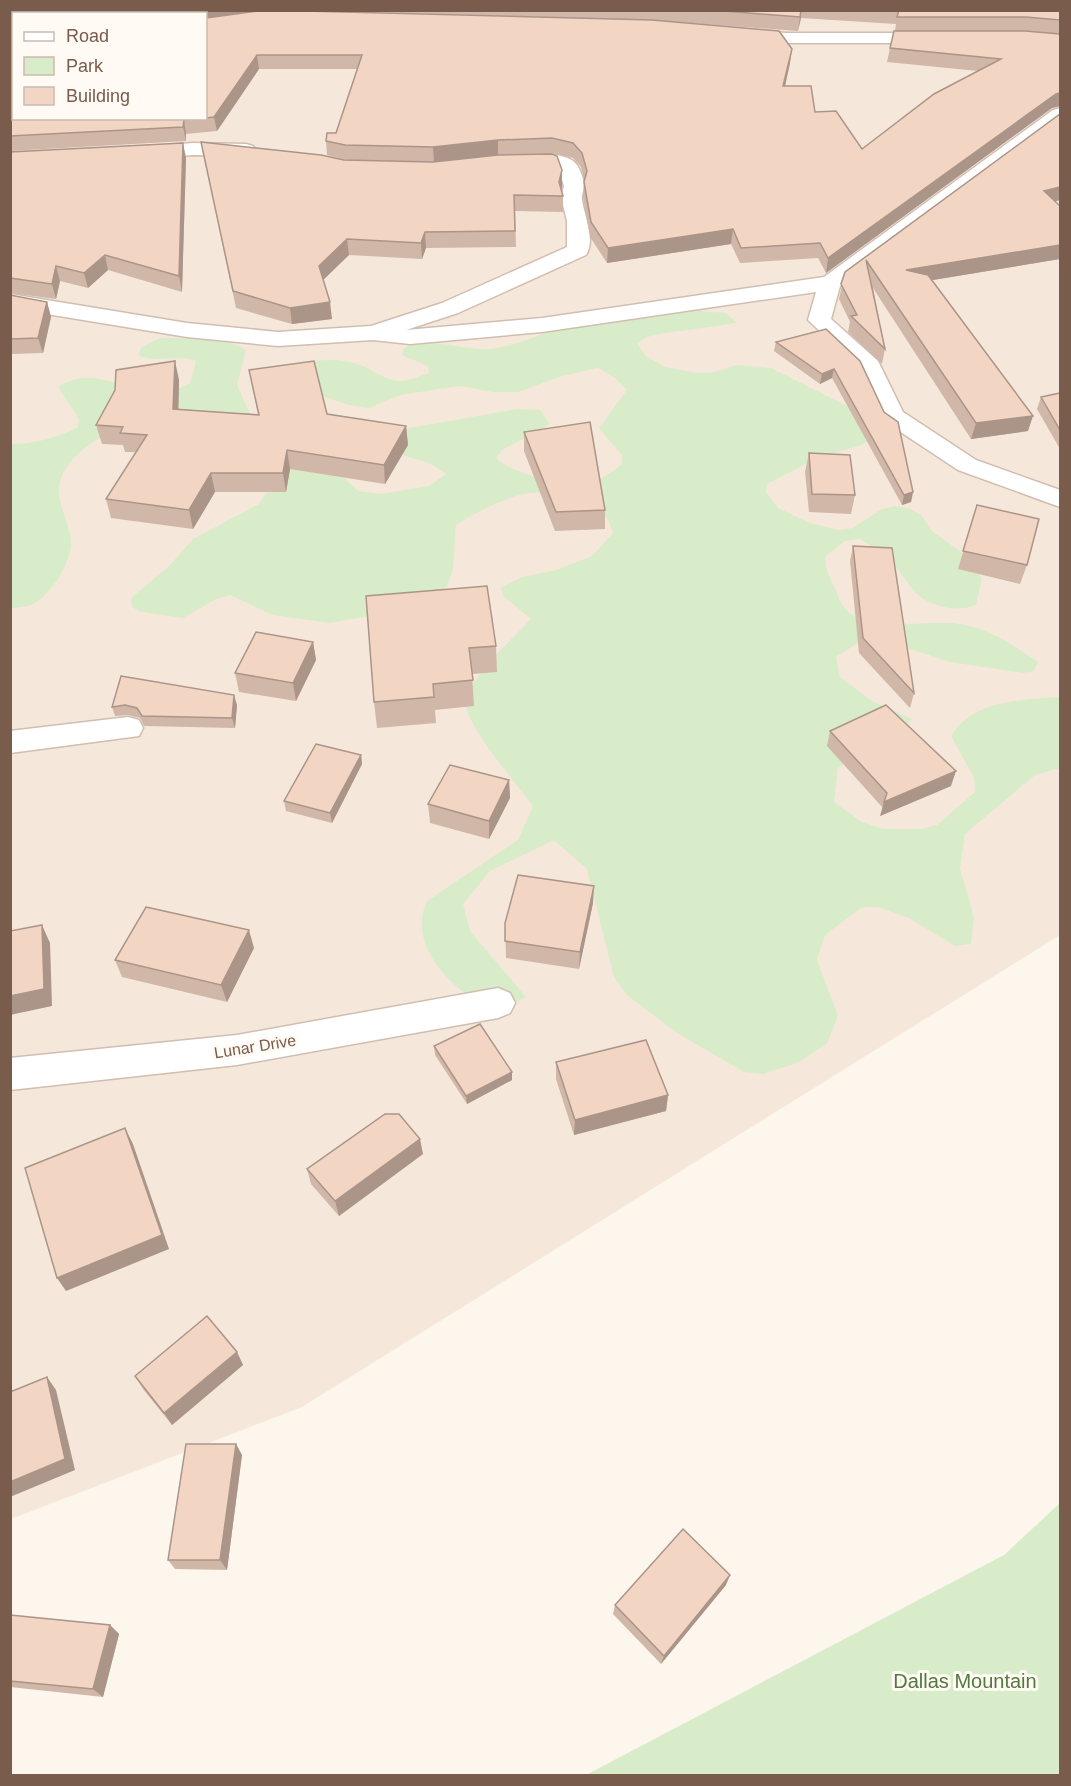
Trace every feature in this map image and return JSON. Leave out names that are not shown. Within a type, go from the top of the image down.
[{"type":"street","points":[[718,32],[786,38],[951,38]]},
{"type":"street","points":[[10,301],[187,330],[278,339],[373,333],[410,337],[542,325],[830,283],[1060,114]]},
{"type":"street","points":[[117,154],[193,149],[264,152]]},
{"type":"street","points":[[373,333],[450,308],[578,250],[577,221],[571,197],[574,186],[569,168],[565,164],[552,161],[498,163]]},
{"type":"street","points":[[830,283],[819,320],[870,366],[893,416],[967,465],[1060,499]]},
{"type":"street","points":[[10,742],[128,728]]},
{"type":"street","name":"Lunar Drive","points":[[10,1074],[237,1050],[498,1003]]},
{"type":"shaded area","points":[[11,11],[1060,11],[1060,935],[302,1407],[11,1519]]},
{"type":"green space","points":[[690,310],[726,313],[737,323],[652,335],[637,343],[646,356],[665,367],[698,373],[715,372],[736,365],[771,368],[853,409],[878,432],[862,445],[817,458],[767,484],[766,492],[778,508],[810,523],[838,530],[853,528],[882,509],[896,506],[910,509],[921,515],[932,531],[961,552],[982,578],[976,605],[952,608],[935,605],[920,597],[900,571],[882,554],[860,539],[845,541],[826,556],[828,573],[843,606],[853,615],[881,624],[947,623],[972,627],[1002,639],[1038,662],[1034,671],[1023,673],[950,662],[879,639],[864,639],[836,657],[840,677],[872,701],[912,719],[883,751],[854,756],[838,768],[834,802],[862,822],[883,829],[921,829],[937,825],[975,792],[974,778],[951,736],[961,724],[972,715],[1000,704],[1060,697],[1060,768],[1035,775],[965,834],[960,868],[974,918],[971,944],[955,946],[909,918],[878,907],[862,907],[825,935],[817,960],[838,1016],[827,1043],[799,1062],[763,1074],[744,1072],[677,1033],[627,995],[614,977],[587,869],[554,840],[490,871],[463,904],[470,931],[526,997],[500,1011],[468,995],[439,969],[429,953],[423,936],[422,919],[427,901],[518,840],[533,806],[483,739],[474,725],[466,703],[469,693],[483,670],[531,619],[503,596],[501,588],[522,577],[556,570],[592,556],[613,533],[606,518],[589,503],[556,493],[524,494],[470,516],[456,525],[453,569],[447,586],[429,600],[400,611],[329,623],[273,615],[230,595],[216,599],[183,618],[141,612],[132,607],[131,598],[170,565],[193,539],[259,504],[273,484],[120,426],[83,450],[68,465],[63,474],[59,485],[59,497],[70,533],[71,547],[60,576],[47,593],[33,604],[11,608],[10,444],[45,440],[78,427],[79,419],[58,387],[74,380],[90,378],[106,380],[156,391],[173,390],[190,383],[196,361],[181,358],[152,359],[138,355],[141,348],[160,338],[222,338],[246,350],[237,385],[257,429],[340,455],[344,478],[358,491],[382,494],[429,486],[446,474],[429,463],[373,446],[375,434],[517,409],[540,410],[550,424],[502,450],[496,458],[518,471],[545,479],[574,482],[599,479],[622,464],[622,455],[599,428],[627,390],[615,378],[598,368],[562,376],[518,392],[493,392],[459,386],[400,395],[369,408],[349,405],[308,391],[299,364],[323,360],[347,362],[363,366],[389,379],[406,380],[429,373],[428,366],[402,355],[404,348],[415,345],[426,343],[491,349],[515,344],[560,327],[584,321]]},
{"type":"green space","name":"Dallas Mountain","points":[[1060,1503],[1060,1775],[586,1775],[1004,1555]]},
{"type":"building","points":[[10,10],[201,10],[201,12],[12,12],[12,120],[184,120],[183,127],[10,136]]},
{"type":"building","points":[[265,10],[652,20],[779,31],[792,49],[783,86],[811,86],[815,112],[836,111],[862,149],[934,94],[1001,59],[890,48],[894,31],[1025,31],[1060,34],[1060,93],[828,258],[820,243],[741,248],[733,229],[608,248],[591,222],[584,182],[587,171],[582,153],[573,143],[552,138],[498,140],[433,147],[345,145],[326,141],[327,133],[336,133],[362,55],[257,55],[214,117],[207,118],[207,18]]},
{"type":"building","points":[[712,10],[801,10],[800,17]]},
{"type":"building","points":[[899,10],[1060,10],[1060,20],[1026,17],[897,17]]},
{"type":"building","points":[[1060,114],[1060,187],[1044,191],[1060,206],[1060,245],[906,270],[928,275],[1033,416],[976,423],[866,260],[885,349],[851,316],[857,315],[841,284],[845,272]]},
{"type":"building","points":[[201,142],[321,155],[344,160],[433,162],[498,155],[552,154],[557,156],[562,170],[559,182],[563,196],[514,195],[515,231],[425,232],[421,243],[347,239],[319,266],[330,302],[290,308],[233,291]]},
{"type":"building","points":[[183,143],[179,276],[105,255],[84,273],[56,266],[52,284],[10,278],[10,152]]},
{"type":"building","points":[[10,295],[47,302],[38,338],[10,339]]},
{"type":"building","points":[[826,329],[860,361],[884,412],[898,422],[913,492],[904,495],[834,369],[822,374],[776,342]]},
{"type":"building","points":[[175,361],[173,409],[259,415],[249,370],[314,361],[327,414],[406,426],[384,465],[287,450],[283,473],[211,473],[189,510],[106,499],[147,435],[120,433],[123,427],[96,425],[115,390],[116,370]]},
{"type":"building","points":[[1060,393],[1060,430],[1041,397]]},
{"type":"building","points":[[590,422],[605,510],[556,512],[524,432]]},
{"type":"building","points":[[809,453],[850,455],[855,495],[812,494]]},
{"type":"building","points":[[977,505],[1039,519],[1027,565],[963,551]]},
{"type":"building","points":[[853,546],[892,548],[914,693],[863,638]]},
{"type":"building","points":[[487,586],[496,646],[469,648],[473,680],[433,684],[434,697],[374,702],[366,596]]},
{"type":"building","points":[[256,632],[313,642],[293,683],[235,673]]},
{"type":"building","points":[[121,676],[234,695],[232,718],[142,716],[137,708],[125,705],[112,707]]},
{"type":"building","points":[[886,705],[956,771],[884,802],[887,793],[830,731]]},
{"type":"building","points":[[316,744],[361,755],[330,813],[284,801]]},
{"type":"building","points":[[450,765],[509,780],[489,821],[428,804]]},
{"type":"building","points":[[518,875],[594,886],[580,952],[505,941],[505,923]]},
{"type":"building","points":[[146,907],[249,930],[221,985],[115,960]]},
{"type":"building","points":[[42,925],[44,989],[10,996],[10,931]]},
{"type":"building","points":[[480,1024],[512,1072],[466,1096],[434,1046]]},
{"type":"building","points":[[646,1040],[668,1095],[575,1120],[556,1062]]},
{"type":"building","points":[[385,1114],[399,1114],[420,1139],[335,1201],[307,1169]]},
{"type":"building","points":[[125,1128],[162,1235],[57,1278],[25,1168]]},
{"type":"building","points":[[207,1316],[237,1352],[164,1413],[135,1376]]},
{"type":"building","points":[[47,1377],[65,1459],[10,1482],[10,1392]]},
{"type":"building","points":[[186,1444],[236,1444],[220,1560],[168,1560]]},
{"type":"building","points":[[683,1529],[730,1575],[664,1656],[615,1605]]},
{"type":"building","points":[[10,1615],[110,1625],[93,1689],[10,1681]]}]
